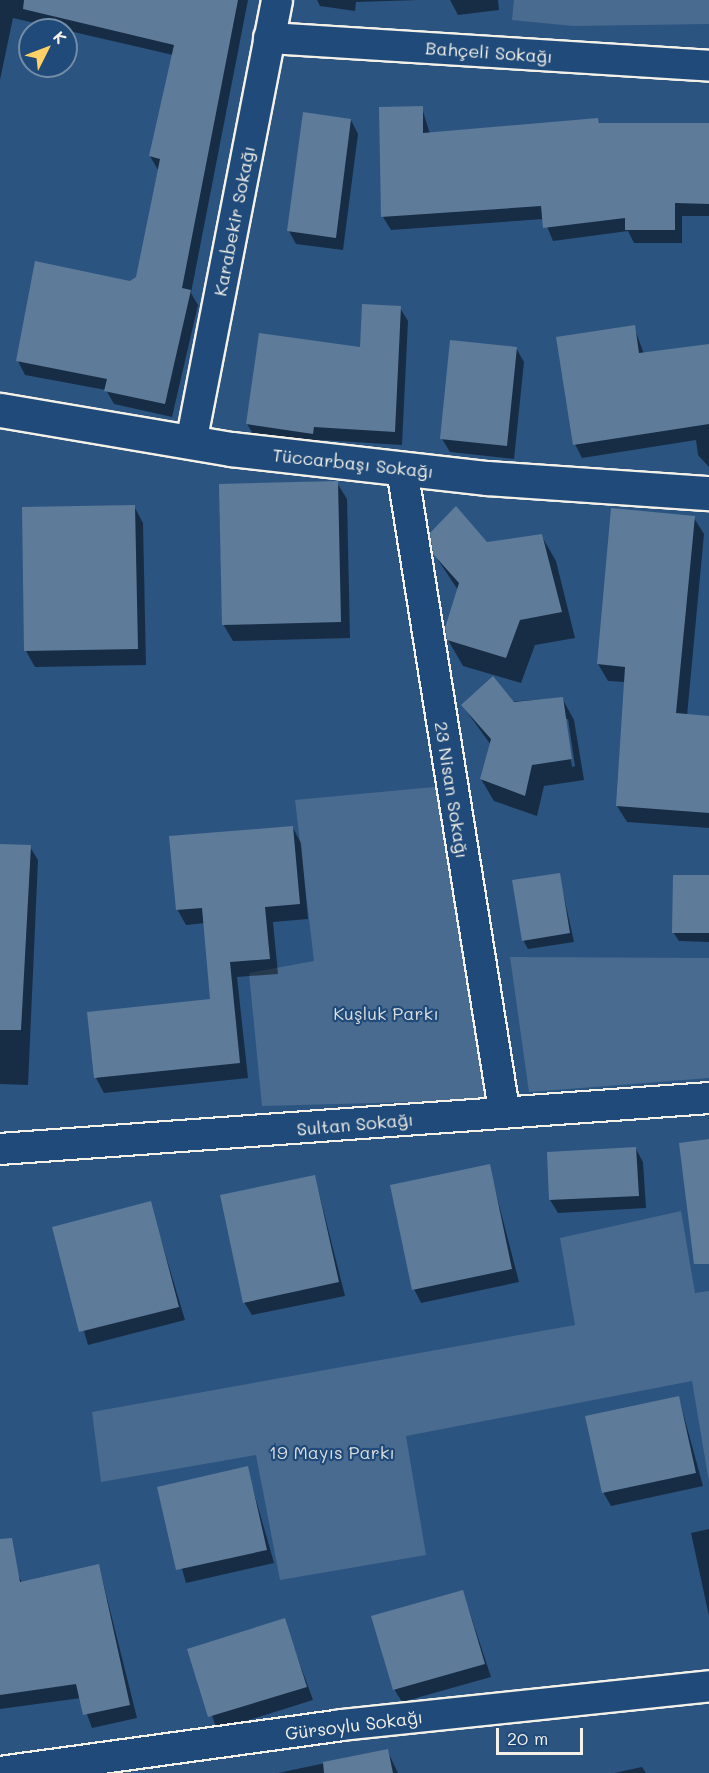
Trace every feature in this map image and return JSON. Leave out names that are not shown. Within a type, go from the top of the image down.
[{"type":"street","name":"Karabekir Sokağı","points":[[191,443],[277,0]]},
{"type":"street","name":"Bahçeli Sokağı","points":[[269,38],[709,66]]},
{"type":"street","name":"Tüccarbaşı Sokağı","points":[[0,410],[191,443],[402,469],[709,493]]},
{"type":"street","name":"23 Nisan Sokağı","points":[[402,469],[504,1110]]},
{"type":"street","name":"Sultan Sokağı","points":[[0,1149],[504,1110],[709,1098]]},
{"type":"street","name":"Gürsoylu Sokağı","points":[[0,1772],[342,1725],[709,1686]]},
{"type":"green space","points":[[514,0],[709,0],[709,24],[573,26],[512,20]]},
{"type":"green space","name":"Kuşluk Parkı","points":[[445,786],[487,1100],[262,1106],[249,973],[314,961],[295,800]]},
{"type":"green space","points":[[510,957],[709,958],[709,1078],[529,1092]]},
{"type":"green space","name":"19 Mayıs Parkı","points":[[681,1211],[695,1293],[709,1291],[709,1482],[692,1381],[406,1436],[426,1555],[280,1580],[256,1455],[101,1482],[92,1412],[575,1325],[560,1238]]},
{"type":"building","points":[[24,0],[238,0],[182,288],[191,290],[165,404],[104,391],[107,379],[16,361],[35,261],[130,281],[136,277],[160,159],[149,156],[174,45],[78,22],[78,18],[61,18],[23,9]]},
{"type":"building","points":[[423,106],[423,133],[598,118],[599,123],[709,123],[709,204],[675,203],[675,230],[625,230],[625,218],[543,228],[541,206],[381,217],[379,107]]},
{"type":"building","points":[[303,112],[351,119],[336,238],[287,231]]},
{"type":"building","points":[[362,304],[401,306],[395,432],[314,427],[313,434],[246,424],[259,333],[360,347]]},
{"type":"building","points":[[635,325],[639,353],[709,344],[709,424],[573,445],[556,337]]},
{"type":"building","points":[[450,340],[517,347],[507,446],[440,439]]},
{"type":"building","points":[[338,481],[341,622],[222,625],[219,484]]},
{"type":"building","points":[[135,505],[138,649],[24,651],[22,507]]},
{"type":"building","points":[[456,506],[487,542],[542,534],[562,612],[520,620],[506,658],[447,640],[445,628],[459,583],[433,554],[430,533]]},
{"type":"building","points":[[611,508],[695,516],[676,713],[709,716],[709,813],[616,806],[625,667],[597,664]]},
{"type":"building","points":[[493,676],[514,702],[563,697],[572,759],[532,765],[525,796],[480,779],[491,739],[461,705]]},
{"type":"building","points":[[293,826],[300,904],[265,907],[270,959],[230,962],[240,1063],[94,1078],[87,1012],[210,999],[202,908],[176,910],[169,836]]},
{"type":"building","points":[[0,844],[31,845],[21,1030],[0,1030]]},
{"type":"building","points":[[560,873],[570,933],[522,941],[512,880]]},
{"type":"building","points":[[673,875],[709,875],[709,933],[672,933]]},
{"type":"building","points":[[709,1139],[709,1264],[694,1264],[679,1143]]},
{"type":"building","points":[[636,1147],[639,1196],[549,1200],[547,1152]]},
{"type":"building","points":[[490,1164],[512,1269],[412,1290],[390,1185]]},
{"type":"building","points":[[315,1175],[339,1282],[243,1303],[220,1195]]},
{"type":"building","points":[[151,1201],[179,1307],[79,1332],[52,1227]]},
{"type":"building","points":[[679,1396],[696,1473],[602,1493],[585,1416]]},
{"type":"building","points":[[248,1466],[267,1550],[176,1570],[157,1487]]},
{"type":"building","points":[[12,1538],[20,1582],[99,1564],[130,1705],[83,1715],[76,1684],[0,1695],[0,1539]]},
{"type":"building","points":[[463,1590],[485,1664],[393,1690],[371,1616]]},
{"type":"building","points":[[285,1618],[307,1687],[208,1717],[187,1649]]},
{"type":"building","points":[[388,1749],[393,1773],[324,1773],[323,1762]]}]
